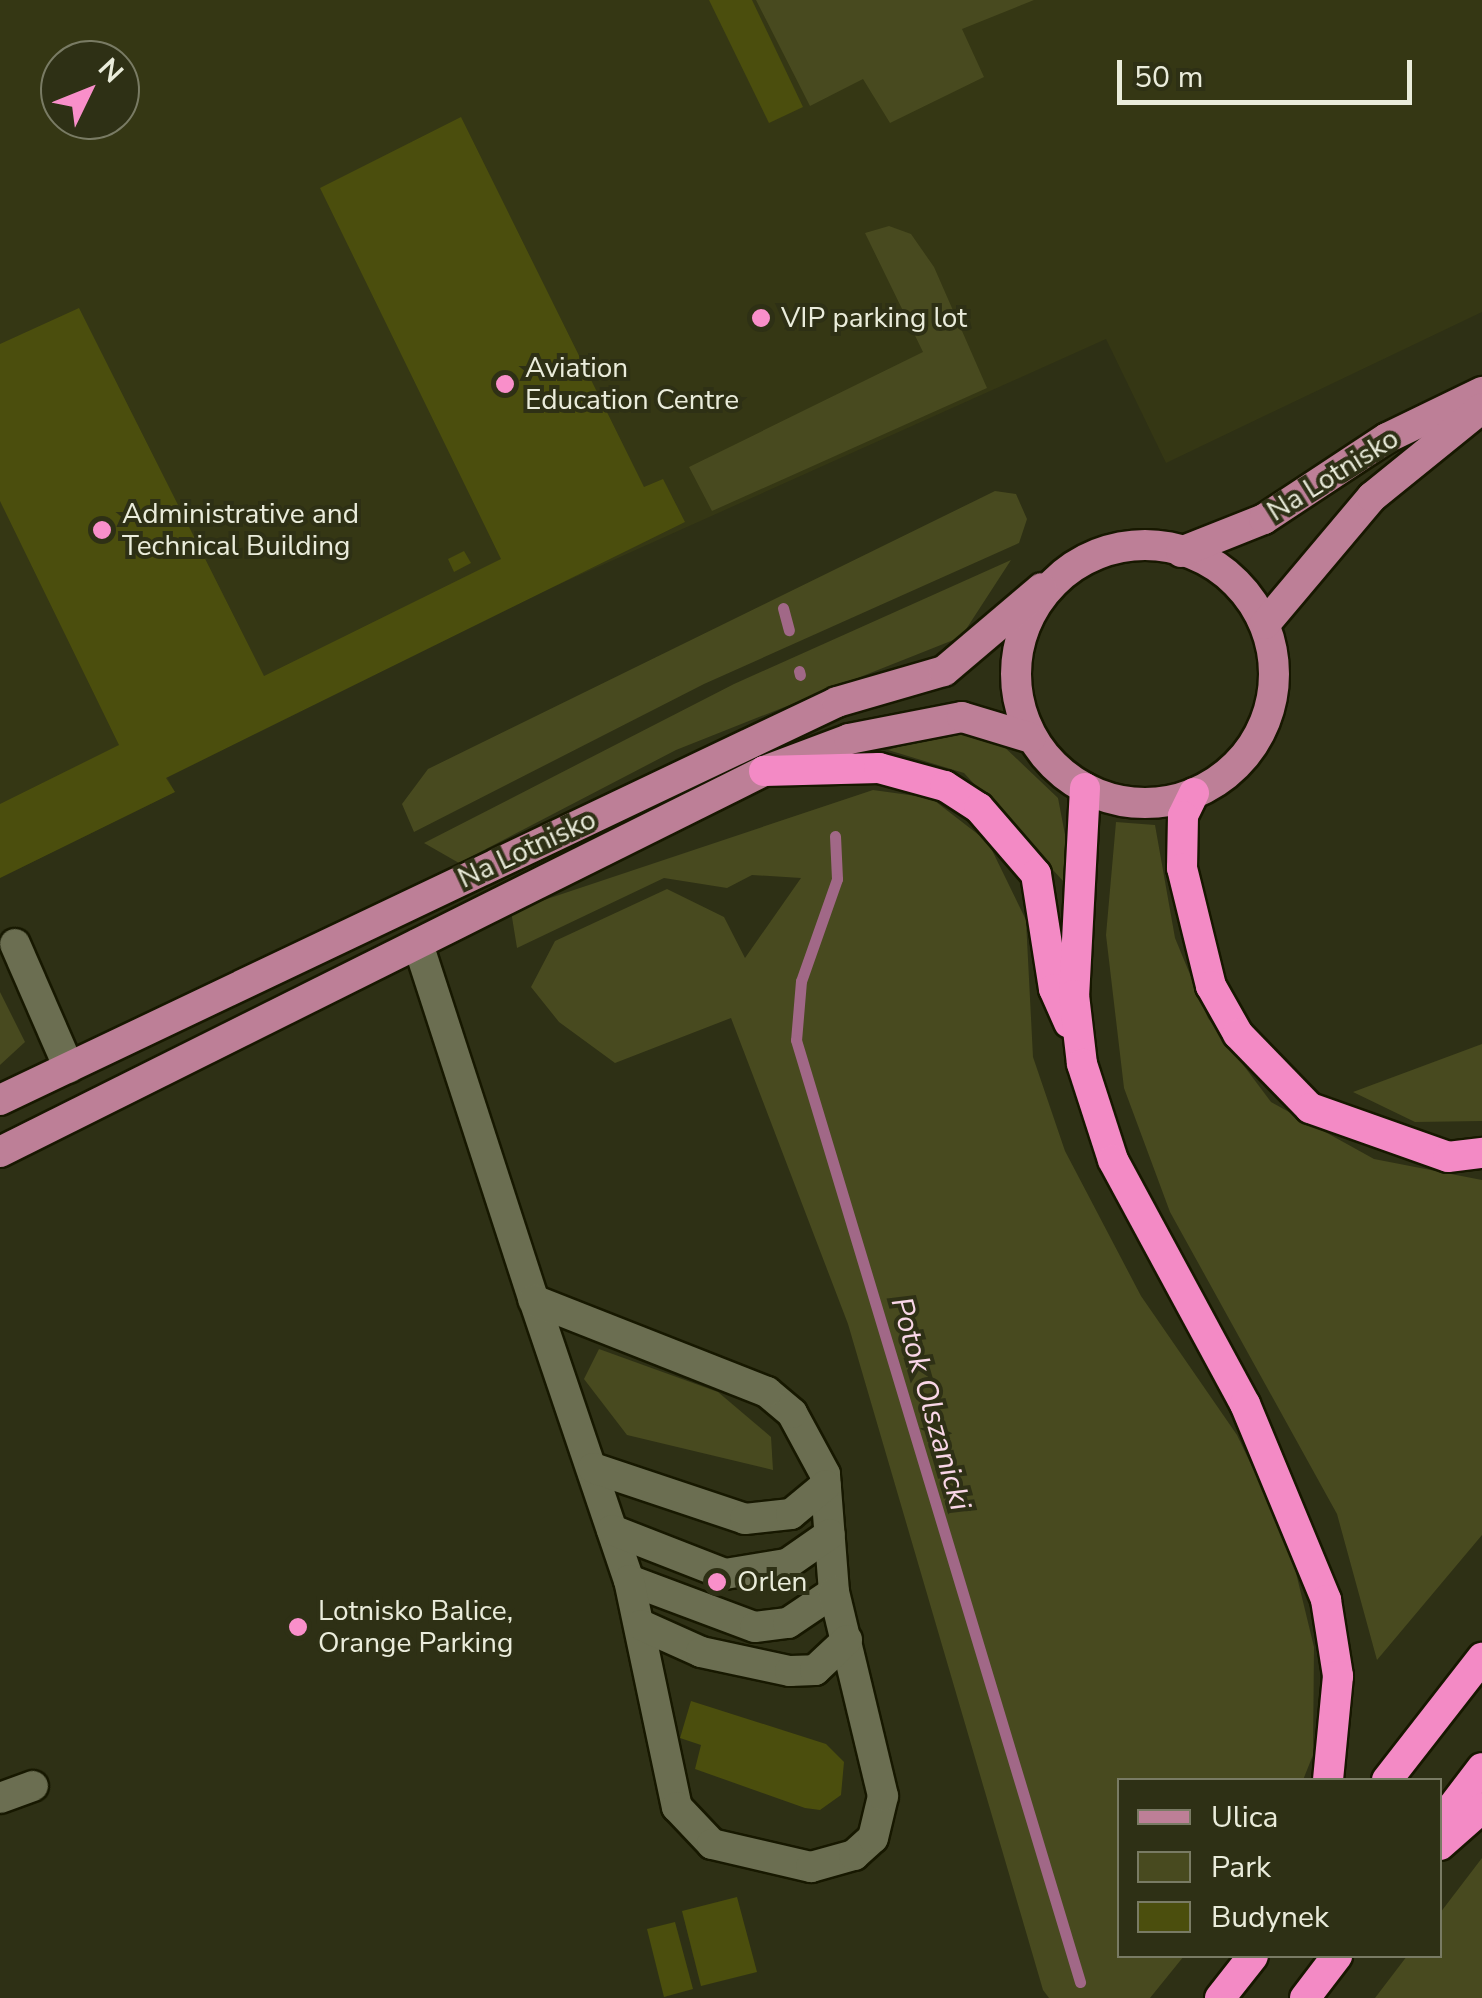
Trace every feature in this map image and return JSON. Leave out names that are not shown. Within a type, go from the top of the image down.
[{"type":"highway","points":[[764,772],[879,768],[945,786],[979,808],[1036,874],[1054,989],[1080,1047],[1113,1160],[1245,1404],[1326,1600],[1338,1676],[1328,1778]]},
{"type":"highway","points":[[1080,1047],[1084,788]]},
{"type":"highway","points":[[1194,794],[1183,816],[1182,868],[1212,986],[1238,1034],[1310,1108],[1448,1157],[1482,1153]]},
{"type":"highway","points":[[1390,1778],[1482,1658]]},
{"type":"highway","points":[[1442,1820],[1482,1768]]},
{"type":"highway","points":[[1442,1843],[1482,1808]]},
{"type":"highway","points":[[1218,1998],[1239,1958]]},
{"type":"highway","points":[[1218,1998],[1251,1958]]},
{"type":"highway","points":[[1304,1998],[1336,1958]]},
{"type":"main road","name":"Na Lotnisko","points":[[1181,552],[1264,519],[1387,438],[1482,392]]},
{"type":"main road","name":"Na Lotnisko","points":[[1265,624],[1372,497],[1482,408]]},
{"type":"main road","points":[[1112,548],[1181,552],[1224,576],[1265,624],[1276,658],[1268,715],[1239,764],[1194,794],[1156,803],[1084,788],[1031,738],[1020,642],[1042,588],[1112,548]]},
{"type":"main road","name":"Na Lotnisko","points":[[0,1100],[836,702],[944,671],[1042,588]]},
{"type":"main road","name":"Na Lotnisko","points":[[0,1152],[764,772],[849,738],[962,717],[1031,738]]},
{"type":"lane","points":[[15,944],[69,1068]]},
{"type":"lane","points":[[418,944],[534,1300],[629,1580],[664,1760],[694,1830],[736,1853],[811,1867],[854,1855],[881,1818],[877,1757],[834,1592],[826,1484],[812,1443],[767,1392],[534,1300]]},
{"type":"lane","points":[[593,1468],[745,1519],[791,1514],[826,1484]]},
{"type":"lane","points":[[612,1530],[725,1574],[787,1564],[830,1534]]},
{"type":"lane","points":[[629,1580],[755,1627],[788,1623],[834,1592]]},
{"type":"lane","points":[[640,1625],[700,1652],[790,1672],[815,1670],[847,1640]]},
{"type":"lane","points":[[0,1798],[33,1786]]},
{"type":"shaded area","points":[[0,0],[1482,0],[1482,312],[1166,463],[1106,339],[522,601],[167,777],[175,792],[0,878]]},
{"type":"green space","points":[[756,0],[1034,0],[962,29],[984,77],[890,123],[863,79],[810,106]]},
{"type":"green space","points":[[889,226],[911,234],[934,267],[987,388],[712,511],[689,467],[923,352],[865,233]]},
{"type":"green space","points":[[995,491],[1016,494],[1027,519],[1019,543],[704,684],[414,832],[402,804],[428,769]]},
{"type":"green space","points":[[1011,560],[961,637],[676,750],[459,863],[424,843],[734,684]]},
{"type":"green space","points":[[952,730],[997,740],[1058,798],[1071,866],[1064,882],[964,773],[888,750]]},
{"type":"green space","points":[[873,790],[931,798],[988,842],[1026,920],[1033,1057],[1065,1151],[1141,1296],[1237,1435],[1289,1544],[1314,1647],[1313,1755],[1304,1778],[1117,1778],[1117,1958],[1182,1958],[1150,1998],[1049,1998],[1043,1990],[848,1324],[731,1018],[615,1063],[559,1022],[531,987],[555,941],[667,889],[724,917],[745,958],[801,878],[752,875],[727,888],[664,878],[517,948],[511,911]]},
{"type":"green space","points":[[1116,822],[1155,825],[1175,938],[1208,1018],[1271,1102],[1374,1159],[1482,1180],[1482,1535],[1377,1660],[1337,1514],[1170,1212],[1124,1088],[1106,935]]},
{"type":"green space","points":[[0,992],[25,1042],[0,1065]]},
{"type":"green space","points":[[1482,1044],[1482,1121],[1415,1122],[1353,1092]]},
{"type":"green space","points":[[599,1349],[718,1392],[771,1437],[773,1470],[627,1435],[584,1379]]},
{"type":"green space","points":[[1482,1858],[1482,1998],[1375,1998],[1405,1958],[1442,1958],[1442,1910]]},
{"type":"building","points":[[709,0],[752,0],[803,107],[769,123]]},
{"type":"building","points":[[461,117],[644,487],[663,479],[685,522],[166,778],[175,792],[0,878],[0,804],[119,745],[0,501],[0,344],[79,308],[264,676],[501,559],[320,188]]},
{"type":"building","points":[[464,551],[471,563],[454,572],[448,559]]},
{"type":"building","points":[[691,1701],[826,1744],[844,1762],[841,1795],[820,1810],[805,1808],[695,1769],[701,1745],[680,1738]]},
{"type":"building","points":[[737,1897],[757,1972],[701,1986],[682,1911]]},
{"type":"building","points":[[675,1922],[693,1989],[664,1997],[647,1929]]},
{"type":"waterway","name":"Potok Olszanicki","points":[[783,608],[789,630]]},
{"type":"waterway","name":"Potok Olszanicki","points":[[799,671],[800,675]]},
{"type":"waterway","name":"Potok Olszanicki","points":[[835,836],[837,879],[801,981],[796,1040],[1080,1982]]},
{"type":"place","name":"VIP parking lot","points":[[761,318]]},
{"type":"place","name":"Aviation Education Centre","points":[[505,384]]},
{"type":"place","name":"Administrative and Technical Building","points":[[102,530]]},
{"type":"place","name":"Orlen","points":[[717,1582]]},
{"type":"place","name":"Lotnisko Balice, Orange Parking","points":[[298,1627]]}]
